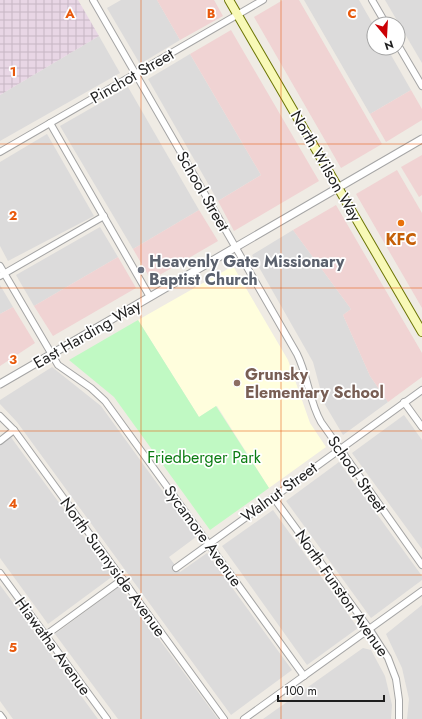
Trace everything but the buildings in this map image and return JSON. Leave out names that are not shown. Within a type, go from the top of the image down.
[{"type":"main road","name":"North Wilson Way","points":[[229,0],[422,332]]},
{"type":"street","name":"School Street","points":[[93,0],[301,361],[317,414],[339,449],[422,565]]},
{"type":"street","name":"Pinchot Street","points":[[0,152],[263,0]]},
{"type":"street","points":[[372,0],[381,16]]},
{"type":"street","points":[[404,56],[422,86]]},
{"type":"street","points":[[50,123],[150,297]]},
{"type":"street","name":"East Harding Way","points":[[0,384],[422,139]]},
{"type":"street","points":[[2,275],[104,216]]},
{"type":"street","name":"Sycamore Avenue","points":[[0,266],[2,275],[60,367],[91,388],[105,401],[304,676]]},
{"type":"street","name":"Walnut Street","points":[[176,568],[422,390]]},
{"type":"street","points":[[404,402],[422,427]]},
{"type":"street","name":"North Sunnyside Avenue","points":[[0,416],[14,430],[224,719]]},
{"type":"street","points":[[0,441],[14,430]]},
{"type":"street","name":"North Funston Avenue","points":[[273,497],[370,630],[393,668],[399,700],[399,719]]},
{"type":"street","name":"Hiawatha Avenue","points":[[0,573],[107,719]]},
{"type":"street","points":[[46,635],[123,580]]},
{"type":"street","points":[[244,719],[370,630],[422,591]]},
{"type":"street","points":[[0,716],[3,719]]},
{"type":"shaded area","points":[[0,0],[78,0],[99,36],[0,95]]},
{"type":"shaded area","points":[[121,0],[157,0],[180,40],[140,64],[107,8]]},
{"type":"shaded area","points":[[157,0],[214,0],[223,16],[180,40]]},
{"type":"shaded area","points":[[283,0],[299,0],[382,144],[341,168],[254,17]]},
{"type":"shaded area","points":[[304,0],[359,0],[368,16],[366,16],[366,56],[392,56],[411,90],[370,114]]},
{"type":"shaded area","points":[[385,0],[422,0],[422,63],[406,36],[406,16],[394,16]]},
{"type":"shaded area","points":[[231,30],[319,181],[234,231],[218,201],[261,175],[190,54]]},
{"type":"shaded area","points":[[99,36],[120,73],[0,141],[0,95]]},
{"type":"shaded area","points":[[190,54],[261,175],[218,201],[148,79]]},
{"type":"shaded area","points":[[128,87],[199,210],[133,249],[60,126]]},
{"type":"shaded area","points":[[411,90],[422,109],[422,120],[386,142],[370,114]]},
{"type":"shaded area","points":[[47,134],[94,216],[8,261],[0,246],[0,162]]},
{"type":"shaded area","points":[[422,155],[422,195],[419,197],[401,167]]},
{"type":"shaded area","points":[[397,170],[422,213],[422,308],[356,194]]},
{"type":"shaded area","points":[[336,205],[422,353],[422,377],[388,402],[370,376],[343,315],[351,309],[293,230]]},
{"type":"shaded area","points":[[199,210],[218,241],[151,280],[133,249]]},
{"type":"shaded area","points":[[100,227],[118,257],[34,306],[16,275]]},
{"type":"shaded area","points":[[293,230],[351,309],[343,315],[370,376],[388,402],[343,435],[324,403],[313,362],[252,255]]},
{"type":"shaded area","points":[[118,257],[136,288],[53,336],[34,306]]},
{"type":"shaded area","name":"Grunsky Elementary School","points":[[233,266],[288,360],[310,423],[326,447],[269,488],[217,406],[199,417],[138,320]]},
{"type":"shaded area","points":[[0,285],[13,307],[0,314]]},
{"type":"shaded area","points":[[13,307],[35,343],[0,366],[0,314]]},
{"type":"shaded area","points":[[52,367],[101,406],[196,537],[169,557],[180,572],[207,553],[292,670],[231,715],[17,422],[0,404],[0,400]]},
{"type":"shaded area","points":[[404,415],[422,440],[422,549],[352,453]]},
{"type":"shaded area","points":[[10,436],[113,576],[48,624],[0,558],[0,444]]},
{"type":"shaded area","points":[[339,462],[422,576],[422,580],[371,618],[286,501]]},
{"type":"shaded area","points":[[273,510],[358,628],[307,665],[222,546]]},
{"type":"shaded area","points":[[0,585],[98,719],[13,719],[0,701]]},
{"type":"shaded area","points":[[120,586],[218,719],[118,719],[55,634]]},
{"type":"shaded area","points":[[422,605],[422,719],[407,719],[409,699],[402,668],[386,634]]},
{"type":"shaded area","points":[[363,648],[371,650],[385,676],[392,705],[391,719],[263,719]]},
{"type":"green space","name":"Friedberger Park","points":[[138,320],[199,417],[216,406],[269,488],[210,530],[114,397],[69,360]]},
{"type":"place","name":"KFC","points":[[401,223]]},
{"type":"place","name":"Heavenly Gate Missionary Baptist Church","points":[[141,270]]},
{"type":"place","name":"Grunsky Elementary School","points":[[237,383]]}]
